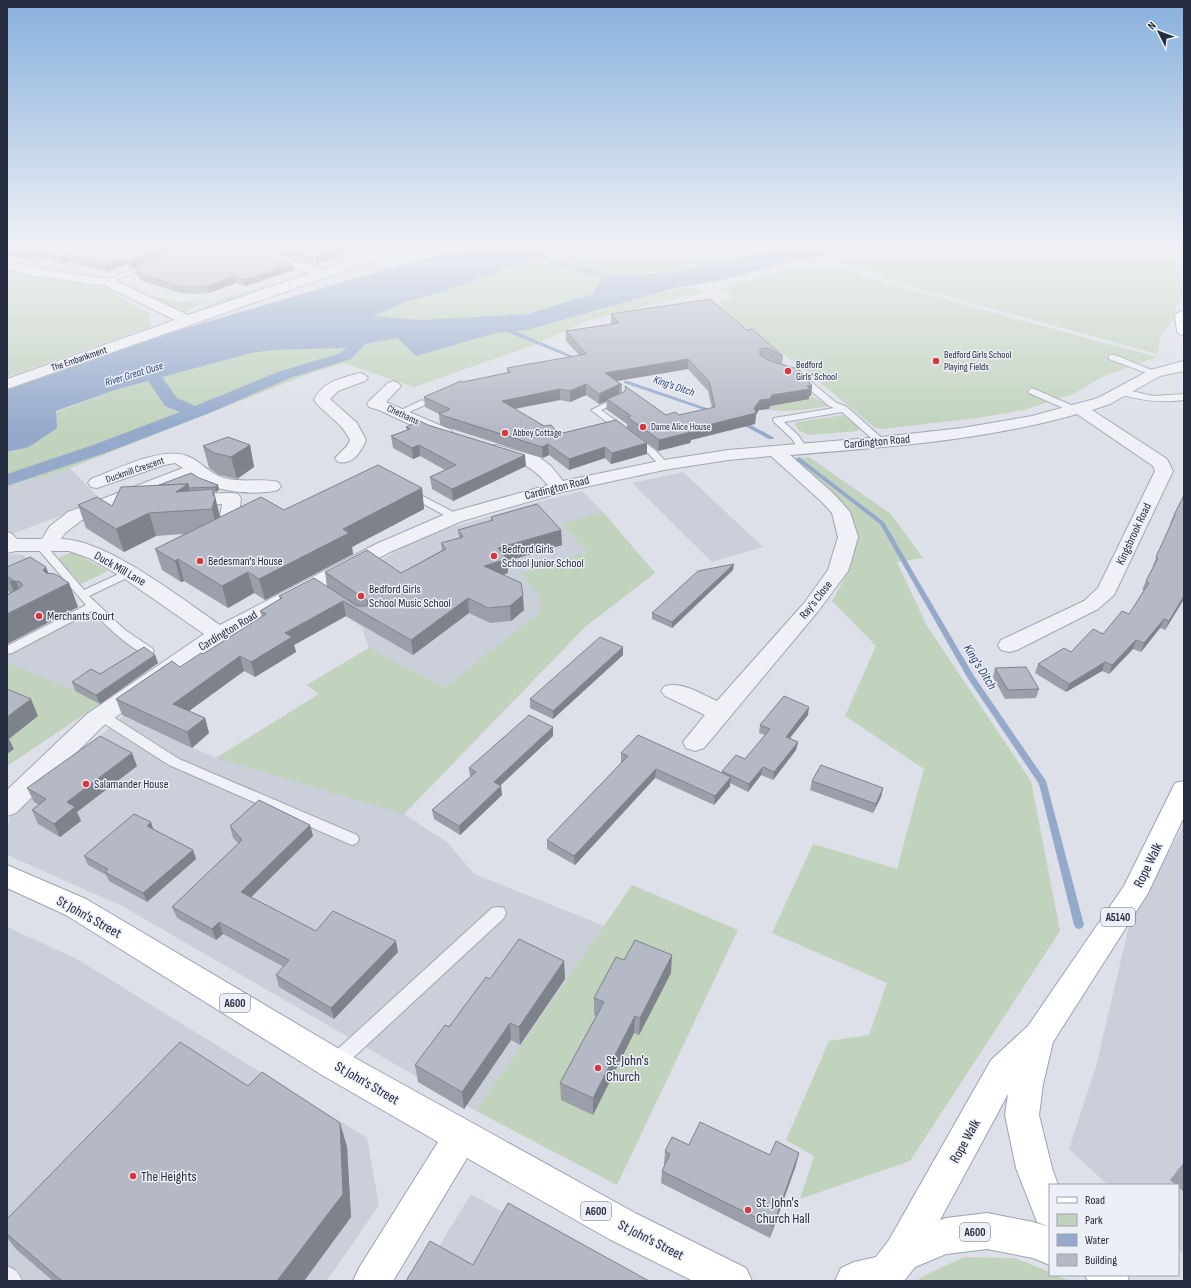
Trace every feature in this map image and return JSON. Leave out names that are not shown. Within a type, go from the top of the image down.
[{"type":"main road","points":[[1184,315],[1182,316],[1182,326],[1184,331]]},
{"type":"main road","name":"Rope Walk","points":[[881,1272],[1003,1071],[1039,1036],[1134,893],[1184,790]]},
{"type":"main road","name":"St John's Street","points":[[7,876],[76,908],[195,978],[334,1064],[622,1226],[733,1281]]},
{"type":"main road","name":"Rope Walk","points":[[1039,1036],[1026,1084],[1022,1115],[1034,1168],[1049,1206]]},
{"type":"main road","points":[[372,1281],[461,1136]]},
{"type":"main road","name":"A600","points":[[881,1272],[946,1236],[987,1231],[1033,1240],[1049,1246]]},
{"type":"street","points":[[159,307],[187,320]]},
{"type":"street","name":"The Embankment","points":[[7,384],[226,307]]},
{"type":"street","name":"Cardington Road","points":[[7,806],[102,716],[219,634],[319,588],[383,548],[455,517],[559,487],[664,465],[728,455],[962,434],[1034,421],[1104,401],[1123,392],[1155,373],[1184,366]]},
{"type":"street","points":[[344,458],[354,448],[358,440],[354,429],[339,415],[327,408],[322,400],[324,394],[332,388],[360,378]]},
{"type":"street","name":"Chethams","points":[[339,415],[365,406],[393,386]]},
{"type":"street","name":"Chethams","points":[[365,406],[384,406],[436,431],[462,440]]},
{"type":"street","name":"Kingsbrook Road","points":[[1009,645],[1090,605],[1107,591],[1164,471],[1160,463],[1077,409]]},
{"type":"street","points":[[482,446],[533,461],[545,470],[559,487]]},
{"type":"street","name":"Ray's Close","points":[[695,742],[812,606],[838,571],[848,537],[841,512],[828,498],[775,451]]},
{"type":"street","name":"Duckmill Crescent","points":[[97,484],[167,459],[183,460],[208,478],[223,484],[239,486],[272,486]]},
{"type":"street","name":"Duckmill Crescent","points":[[49,544],[57,530],[75,516],[195,469]]},
{"type":"street","points":[[109,503],[232,498],[229,517],[238,522]]},
{"type":"street","name":"Duck Mill Lane","points":[[14,545],[71,545],[96,554],[129,573],[219,634]]},
{"type":"street","points":[[672,691],[720,712]]},
{"type":"lane","points":[[1112,357],[1155,373]]},
{"type":"lane","points":[[793,374],[800,376],[832,404],[844,409],[881,442]]},
{"type":"lane","points":[[1032,391],[1077,409]]},
{"type":"lane","points":[[1123,392],[1142,398],[1162,400],[1184,397]]},
{"type":"lane","points":[[620,399],[595,410],[652,452],[664,465]]},
{"type":"lane","points":[[399,413],[422,403]]},
{"type":"lane","points":[[803,449],[794,437],[777,420],[844,409]]},
{"type":"lane","points":[[415,495],[455,517]]},
{"type":"lane","points":[[49,544],[44,550],[74,591],[121,633],[148,651]]},
{"type":"lane","points":[[74,591],[129,573]]},
{"type":"lane","points":[[8,650],[92,606]]},
{"type":"lane","points":[[102,716],[174,762],[352,839]]},
{"type":"lane","points":[[334,1064],[498,913]]},
{"type":"lane","points":[[7,1276],[12,1281]]},
{"type":"shaded area","points":[[70,468],[101,500],[7,536],[7,485],[43,477]]},
{"type":"shaded area","points":[[683,472],[763,547],[712,562],[632,483]]},
{"type":"shaded area","points":[[582,491],[603,512],[655,573],[585,627],[404,814],[447,842],[474,874],[604,926],[476,1111],[122,906],[7,855],[7,832],[11,812],[123,716],[216,758],[319,694],[307,685],[369,648],[362,627],[310,594],[370,566],[426,535],[538,502]]},
{"type":"shaded area","points":[[11,554],[23,555],[47,573],[7,596],[7,556]]},
{"type":"shaded area","points":[[80,608],[158,663],[7,766],[7,645]]},
{"type":"shaded area","points":[[1184,825],[1184,1255],[1179,1250],[1179,1184],[1107,1184],[1069,1149],[1096,1066],[1130,922]]},
{"type":"shaded area","points":[[7,927],[77,959],[367,1138],[379,1205],[327,1281],[7,1281]]},
{"type":"shaded area","points":[[471,1194],[627,1281],[418,1281]]},
{"type":"green space","points":[[7,307],[138,307],[150,314],[150,327],[7,377]]},
{"type":"green space","points":[[174,307],[196,307],[185,312]]},
{"type":"green space","points":[[203,307],[213,307],[197,312],[192,312]]},
{"type":"green space","points":[[393,307],[550,307],[527,314],[458,319],[419,320],[397,318],[393,339],[397,338],[416,356],[496,333],[527,330],[606,307],[643,307],[584,322],[537,344],[414,387],[343,363],[306,375],[70,468],[43,477],[7,485],[7,452],[16,451],[56,412],[115,390],[251,353],[274,350],[344,348],[373,316]]},
{"type":"green space","points":[[973,307],[1157,357],[1104,376],[1073,394],[1024,410],[977,418],[881,429],[874,427],[805,370],[746,327],[726,322],[711,308]]},
{"type":"green space","points":[[987,307],[1176,307],[1176,321],[1172,321],[1160,336],[1158,354]]},
{"type":"green space","points":[[811,396],[830,406],[789,411],[769,409],[770,406],[808,399],[805,397]]},
{"type":"green space","points":[[843,415],[859,428],[858,431],[808,435],[800,431],[795,425],[797,422]]},
{"type":"green space","points":[[809,457],[891,514],[923,558],[897,562],[927,626],[1031,781],[1060,931],[910,1161],[800,1199],[814,1156],[786,1140],[829,1041],[869,1035],[887,983],[772,933],[813,844],[897,869],[924,769],[845,716],[876,646],[832,601],[848,572],[855,538],[785,459]]},
{"type":"green space","points":[[603,512],[655,573],[585,627],[404,814],[216,758],[319,694],[307,685],[369,648],[444,688],[540,612],[541,598],[521,573],[588,552],[562,524]]},
{"type":"green space","points":[[72,552],[108,571],[81,584],[58,558]]},
{"type":"green space","points":[[7,663],[75,691],[100,704],[7,766]]},
{"type":"green space","points":[[632,885],[738,930],[617,1185],[476,1111]]},
{"type":"green space","points":[[964,1257],[1015,1258],[1049,1272],[1049,1276],[1058,1276],[1069,1281],[918,1281],[921,1277]]},
{"type":"water","name":"River Great Ouse","points":[[257,307],[394,307],[374,316],[419,320],[527,314],[550,307],[608,307],[527,330],[496,333],[416,356],[397,338],[344,348],[274,350],[251,353],[115,390],[56,411],[57,428],[29,447],[7,452],[7,390],[182,329]]},
{"type":"building","points":[[656,307],[720,307],[747,330],[752,329],[783,356],[767,348],[760,349],[760,355],[770,361],[798,369],[810,380],[806,380],[812,385],[807,386],[810,389],[772,395],[770,399],[760,400],[754,408],[756,413],[688,430],[691,432],[659,440],[627,417],[631,416],[607,399],[624,392],[626,389],[625,386],[666,415],[675,412],[679,415],[715,407],[709,381],[688,359],[605,373],[622,385],[620,384],[599,394],[586,384],[570,391],[560,389],[502,401],[544,426],[551,425],[559,434],[616,420],[647,443],[612,453],[605,447],[569,459],[548,444],[542,447],[441,415],[439,414],[450,409],[424,397],[461,381],[463,382],[511,372],[507,368],[586,354],[566,331],[619,323],[611,314]]},
{"type":"building","points":[[420,421],[428,425],[525,455],[452,489],[430,477],[456,465],[419,445],[412,448],[391,436],[410,429],[406,427]]},
{"type":"building","points":[[228,437],[250,445],[231,457],[214,453],[203,446]]},
{"type":"building","points":[[378,465],[422,488],[343,529],[349,533],[259,579],[248,572],[222,586],[178,559],[175,561],[155,549],[261,497],[284,510]]},
{"type":"building","points":[[191,473],[199,478],[218,485],[215,487],[189,488],[188,484],[159,485]]},
{"type":"building","points":[[188,484],[176,492],[213,489],[215,498],[212,509],[149,513],[116,529],[78,505],[97,497],[112,506],[121,487]]},
{"type":"building","points":[[1184,495],[1184,596],[1169,621],[1164,619],[1144,643],[1136,640],[1112,665],[1105,662],[1069,684],[1038,664],[1064,648],[1071,652],[1093,629],[1103,634],[1122,611],[1129,614],[1149,583],[1146,581],[1158,558],[1156,557]]},
{"type":"building","points":[[537,504],[561,530],[498,548],[507,559],[484,566],[521,583],[523,595],[510,606],[488,608],[468,598],[411,640],[343,601],[285,633],[292,637],[251,662],[240,656],[173,704],[205,718],[187,732],[116,699],[172,661],[180,667],[201,653],[203,654],[266,614],[260,611],[282,598],[279,596],[314,578],[357,606],[367,606],[368,601],[325,572],[367,550],[401,573],[446,549],[441,543],[463,537],[458,530],[493,520],[491,517]]},
{"type":"building","points":[[30,557],[46,567],[43,570],[46,573],[55,574],[69,583],[7,614],[7,595],[23,585],[16,581],[10,582],[14,581],[7,576],[7,567]]},
{"type":"building","points":[[734,564],[672,622],[652,613],[698,571]]},
{"type":"building","points":[[600,637],[623,647],[553,711],[530,699]]},
{"type":"building","points":[[144,647],[155,655],[96,695],[72,682],[91,669],[100,674]]},
{"type":"building","points":[[1026,667],[1039,689],[1008,690],[995,668]]},
{"type":"building","points":[[7,689],[31,699],[7,717]]},
{"type":"building","points":[[784,696],[809,707],[786,737],[798,742],[774,772],[763,767],[749,784],[722,771],[736,755],[745,759],[770,729],[760,725]]},
{"type":"building","points":[[529,715],[553,727],[494,782],[501,786],[459,826],[432,810],[476,772],[469,768]]},
{"type":"building","points":[[638,735],[731,777],[715,796],[656,769],[574,856],[547,840],[628,756],[621,753]]},
{"type":"building","points":[[100,736],[132,753],[67,802],[75,807],[54,824],[32,810],[46,799],[27,788]]},
{"type":"building","points":[[821,765],[883,788],[876,804],[812,781]]},
{"type":"building","points":[[259,800],[310,825],[241,892],[316,931],[333,911],[396,941],[331,1008],[276,975],[289,960],[219,922],[212,929],[172,907],[242,840],[230,826]]},
{"type":"building","points":[[134,814],[151,822],[147,826],[193,850],[143,893],[105,872],[108,869],[84,856]]},
{"type":"building","points":[[519,939],[564,961],[519,1027],[510,1023],[462,1092],[415,1065],[445,1025],[449,1027],[486,977],[490,979]]},
{"type":"building","name":"St. John's Church","points":[[635,940],[672,955],[640,1018],[635,1016],[593,1098],[560,1083],[604,1002],[594,998],[616,957],[624,960]]},
{"type":"building","points":[[180,1042],[248,1086],[262,1072],[340,1123],[343,1194],[277,1281],[62,1281],[7,1234],[7,1219]]},
{"type":"building","name":"St. John's Church Hall","points":[[700,1122],[770,1155],[776,1141],[799,1153],[773,1226],[662,1171],[670,1154],[665,1151],[672,1137],[689,1145]]},
{"type":"building","points":[[508,1203],[649,1281],[406,1281],[430,1241],[473,1265]]},
{"type":"waterway","name":"King's Ditch","points":[[506,329],[571,356]]},
{"type":"waterway","points":[[7,480],[102,448],[206,408],[284,375],[346,356],[371,331]]},
{"type":"waterway","name":"River Great Ouse","points":[[148,369],[171,402],[194,412]]},
{"type":"waterway","name":"King's Ditch","points":[[626,382],[715,412]]},
{"type":"waterway","name":"King's Ditch","points":[[747,425],[771,438]]},
{"type":"waterway","name":"King's Ditch","points":[[799,459],[882,523],[971,677],[1043,783],[1079,925]]},
{"type":"place","name":"Bedford Girls School Playing Fields","points":[[936,361]]},
{"type":"place","name":"Bedford Girls' School","points":[[788,371]]},
{"type":"place","name":"Dame Alice House","points":[[643,427]]},
{"type":"place","name":"Abbey Cottage","points":[[505,433]]},
{"type":"place","name":"Bedford Girls School Junior School","points":[[494,556]]},
{"type":"place","name":"Bedesman's House","points":[[200,561]]},
{"type":"place","name":"Bedford Girls School Music School","points":[[361,596]]},
{"type":"place","name":"Merchants Court","points":[[39,616]]},
{"type":"place","name":"Salamander House","points":[[86,784]]},
{"type":"place","name":"St. John's Church","points":[[598,1068]]},
{"type":"place","name":"The Heights","points":[[133,1176]]},
{"type":"place","name":"St. John's Church Hall","points":[[748,1210]]}]
